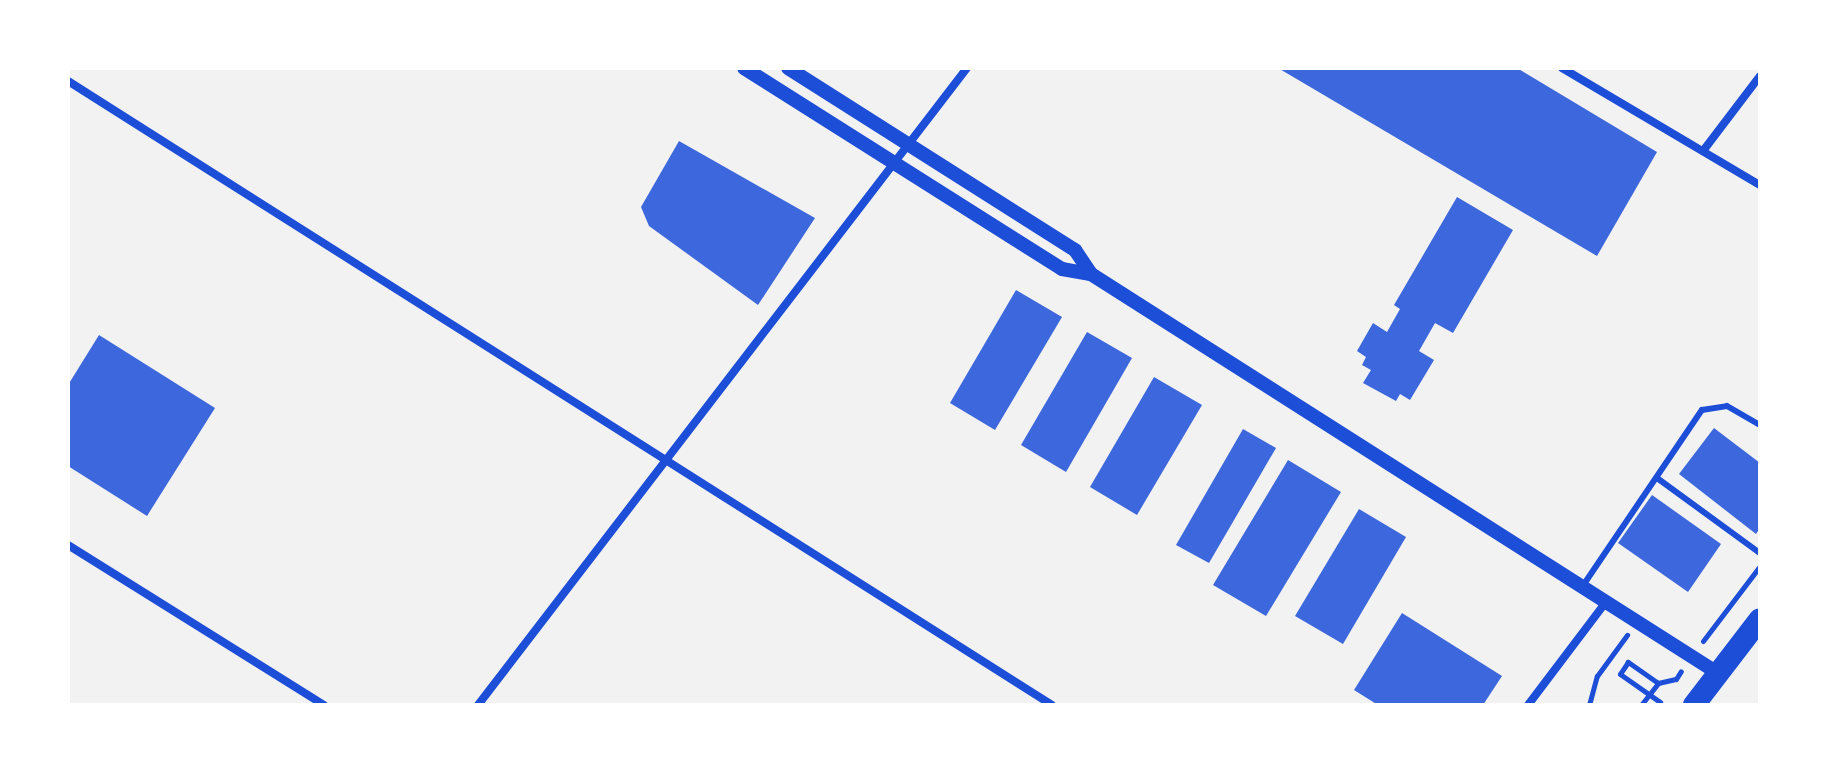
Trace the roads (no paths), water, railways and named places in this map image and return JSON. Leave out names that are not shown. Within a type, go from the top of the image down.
[{"type":"highway","points":[[1694,705],[1760,619]]},
{"type":"street","points":[[744,68],[1062,269],[1091,274],[1719,674]]},
{"type":"street","points":[[788,68],[1075,250],[1091,274]]},
{"type":"street","points":[[478,705],[967,68]]},
{"type":"street","points":[[1562,68],[1760,185]]},
{"type":"street","points":[[1703,151],[1760,76]]},
{"type":"street","points":[[68,81],[1052,705]]},
{"type":"street","points":[[68,545],[324,705]]},
{"type":"street","points":[[1528,705],[1606,602]]},
{"type":"lane","points":[[1582,587],[1702,410],[1727,406],[1760,425]]},
{"type":"lane","points":[[1657,478],[1760,553]]}]
